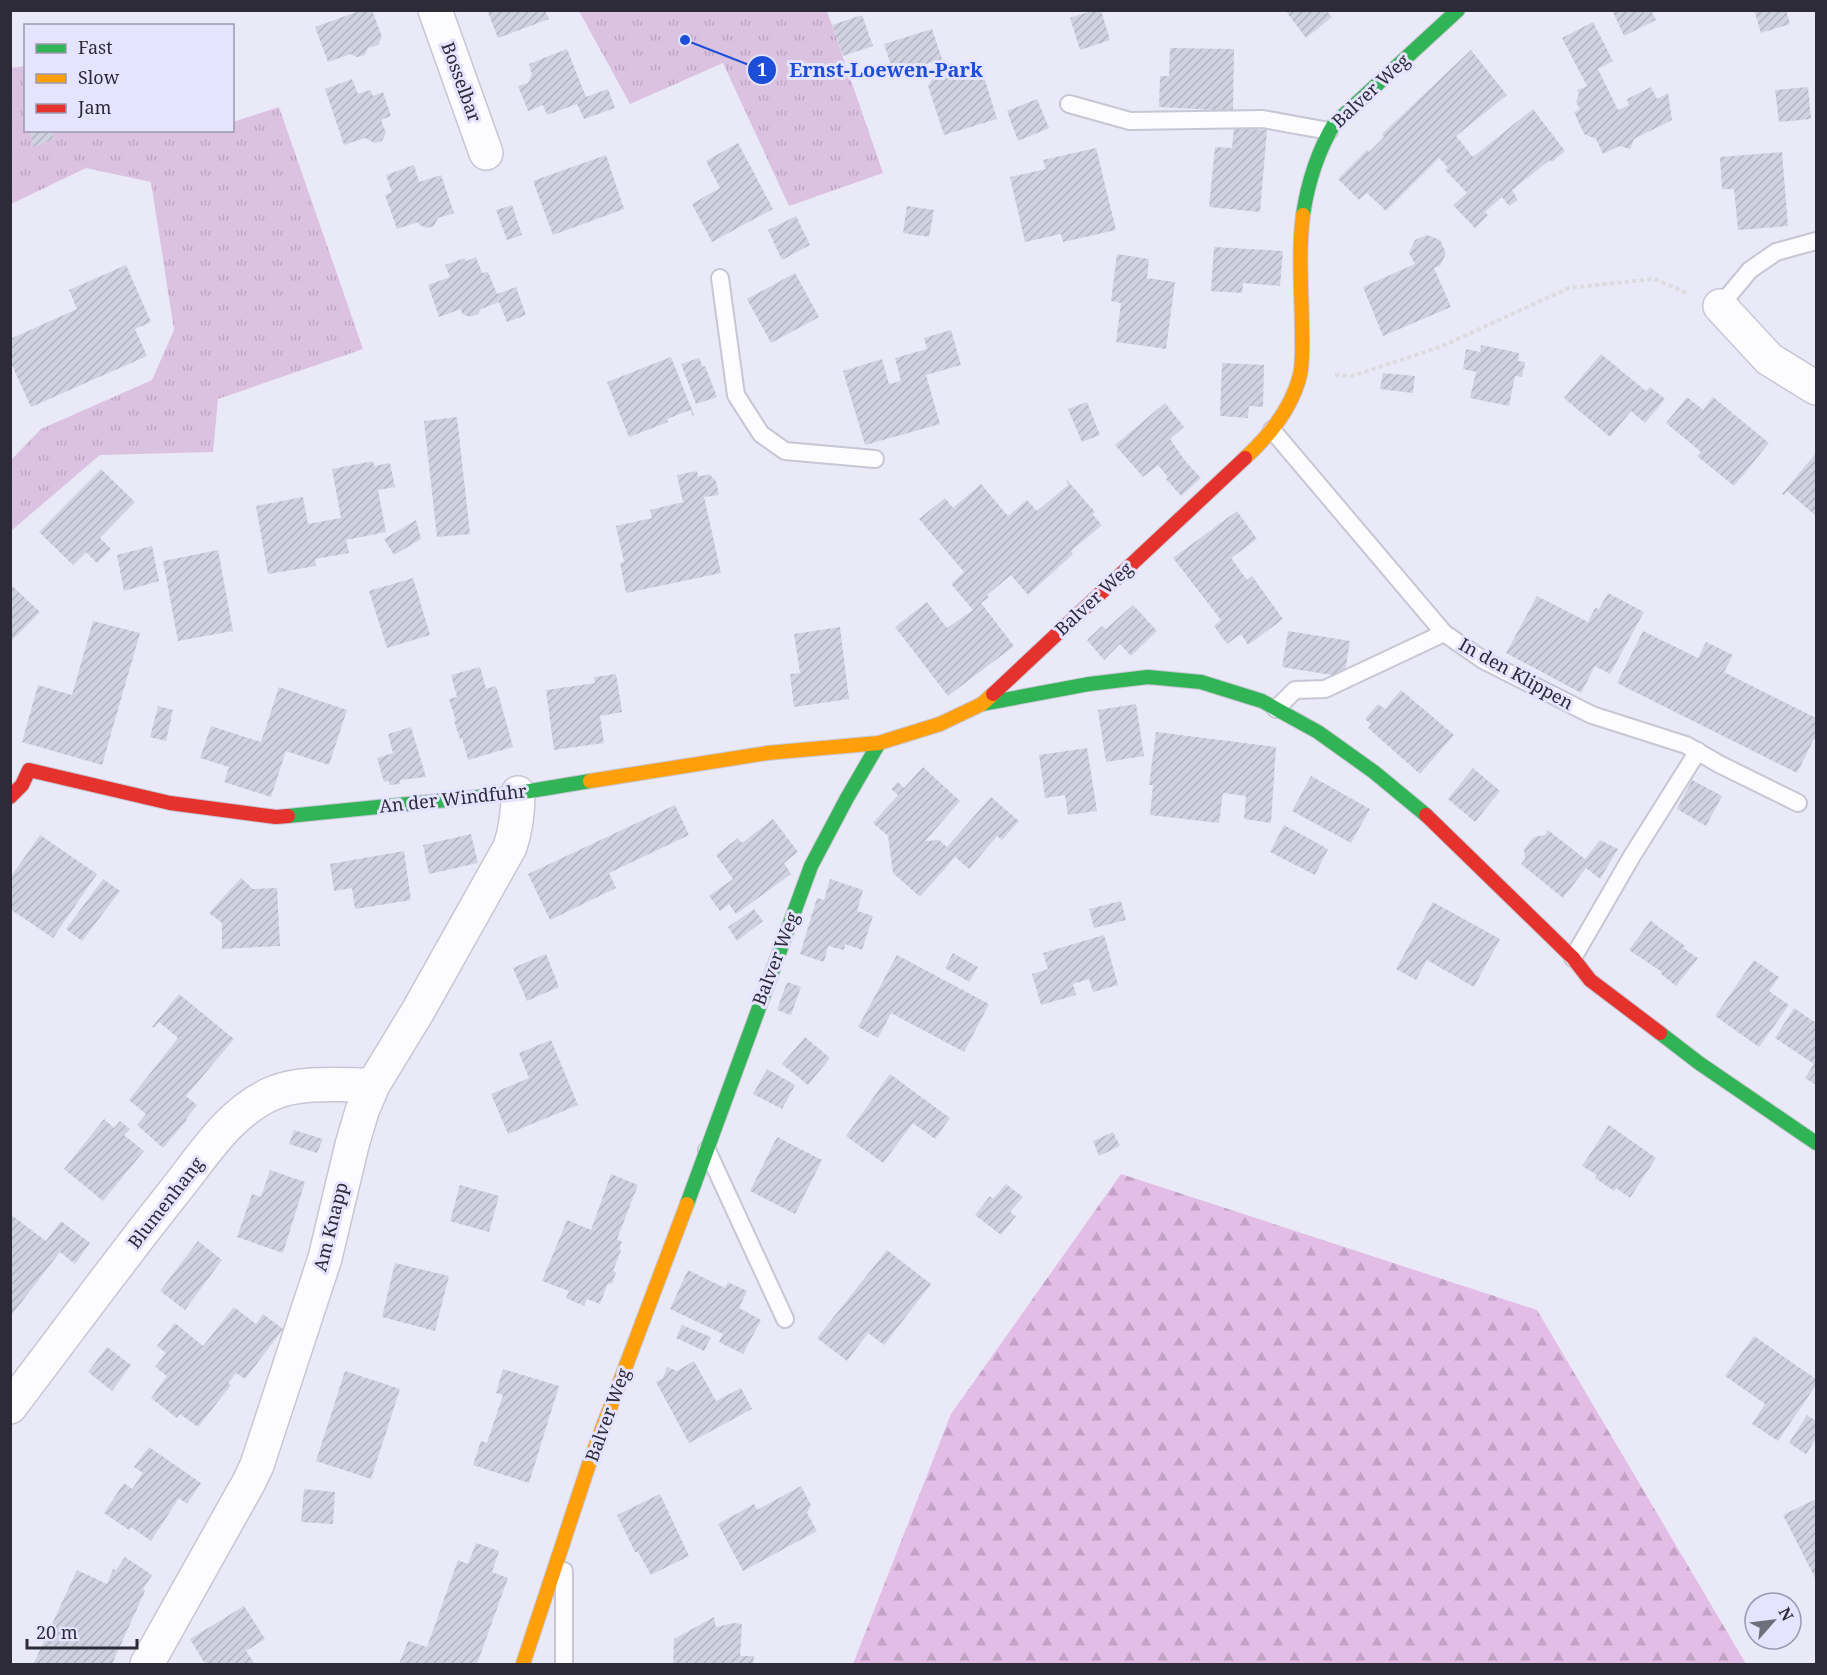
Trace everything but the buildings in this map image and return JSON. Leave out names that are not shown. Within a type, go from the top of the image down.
[{"type":"street","name":"Bosselbar","points":[[435,10],[486,153]]},
{"type":"street","name":"Balver Weg","points":[[523,1665],[590,1461],[811,866],[847,798],[879,743],[940,724],[982,704],[1252,452],[1272,430],[1289,406],[1301,373],[1303,205],[1311,167],[1319,146],[1334,124],[1458,10]]},
{"type":"street","points":[[1720,306],[1769,359],[1816,388]]},
{"type":"street","points":[[982,704],[1089,684],[1148,677],[1201,682],[1262,701],[1318,732],[1374,772],[1430,818],[1573,958],[1590,980],[1699,1063],[1816,1143]]},
{"type":"street","name":"An der Windfuhr","points":[[10,797],[22,785],[20,766],[76,782],[170,802],[276,817],[518,793],[767,753],[879,743]]},
{"type":"street","name":"Am Knapp","points":[[147,1665],[257,1465],[325,1258],[362,1111],[373,1085],[418,1011],[510,847],[516,830],[518,793]]},
{"type":"street","name":"Blumenhang","points":[[10,1407],[154,1216],[231,1120],[252,1104],[274,1092],[297,1086],[373,1085]]},
{"type":"lane","points":[[1069,104],[1130,121],[1263,119],[1329,130]]},
{"type":"lane","points":[[1720,306],[1750,270],[1776,252],[1816,241]]},
{"type":"lane","points":[[720,278],[736,395],[761,434],[785,451],[875,459]]},
{"type":"lane","points":[[1272,430],[1443,633]]},
{"type":"lane","name":"In den Klippen","points":[[1276,709],[1295,690],[1325,689],[1443,633],[1483,660],[1592,715],[1686,745],[1798,803]]},
{"type":"lane","points":[[1573,958],[1632,856],[1698,751]]},
{"type":"lane","points":[[707,1149],[785,1319]]},
{"type":"lane","points":[[564,1665],[565,1537]]},
{"type":"path","points":[[1301,373],[1352,376],[1440,347],[1569,288],[1654,279],[1720,306]]},
{"type":"green space","points":[[579,11],[827,11],[883,173],[789,206],[723,63],[630,104]]},
{"type":"green space","points":[[24,66],[24,132],[234,132],[234,122],[279,107],[363,349],[218,399],[213,452],[100,455],[11,531],[11,460],[41,429],[152,380],[174,330],[151,182],[86,168],[11,204],[11,68]]},
{"type":"green space","points":[[1121,1174],[1537,1310],[1746,1664],[853,1664],[951,1414]]},
{"type":"traffic: fast","points":[[1303,215],[1314,168],[1334,124],[1458,10]]},
{"type":"traffic: fast","points":[[982,704],[1089,684],[1148,677],[1201,682],[1262,701],[1318,732],[1374,772],[1426,815]]},
{"type":"traffic: fast","points":[[687,1204],[811,866],[879,743]]},
{"type":"traffic: fast","points":[[288,816],[518,793],[590,781]]},
{"type":"traffic: fast","points":[[1660,1033],[1699,1063],[1816,1143]]},
{"type":"traffic: slow","points":[[1245,458],[1278,421],[1291,399],[1300,375],[1302,365],[1300,260],[1303,215]]},
{"type":"traffic: slow","points":[[590,781],[767,753],[879,743],[940,724],[982,704],[993,694]]},
{"type":"traffic: slow","points":[[523,1664],[590,1461],[687,1204]]},
{"type":"traffic: jam","points":[[993,694],[1245,458]]},
{"type":"traffic: jam","points":[[10,797],[22,785],[29,770],[170,803],[276,817],[288,816]]},
{"type":"traffic: jam","points":[[1426,815],[1573,958],[1590,980],[1660,1033]]},
{"type":"place","name":"Ernst-Loewen-Park","points":[[685,40]]}]
